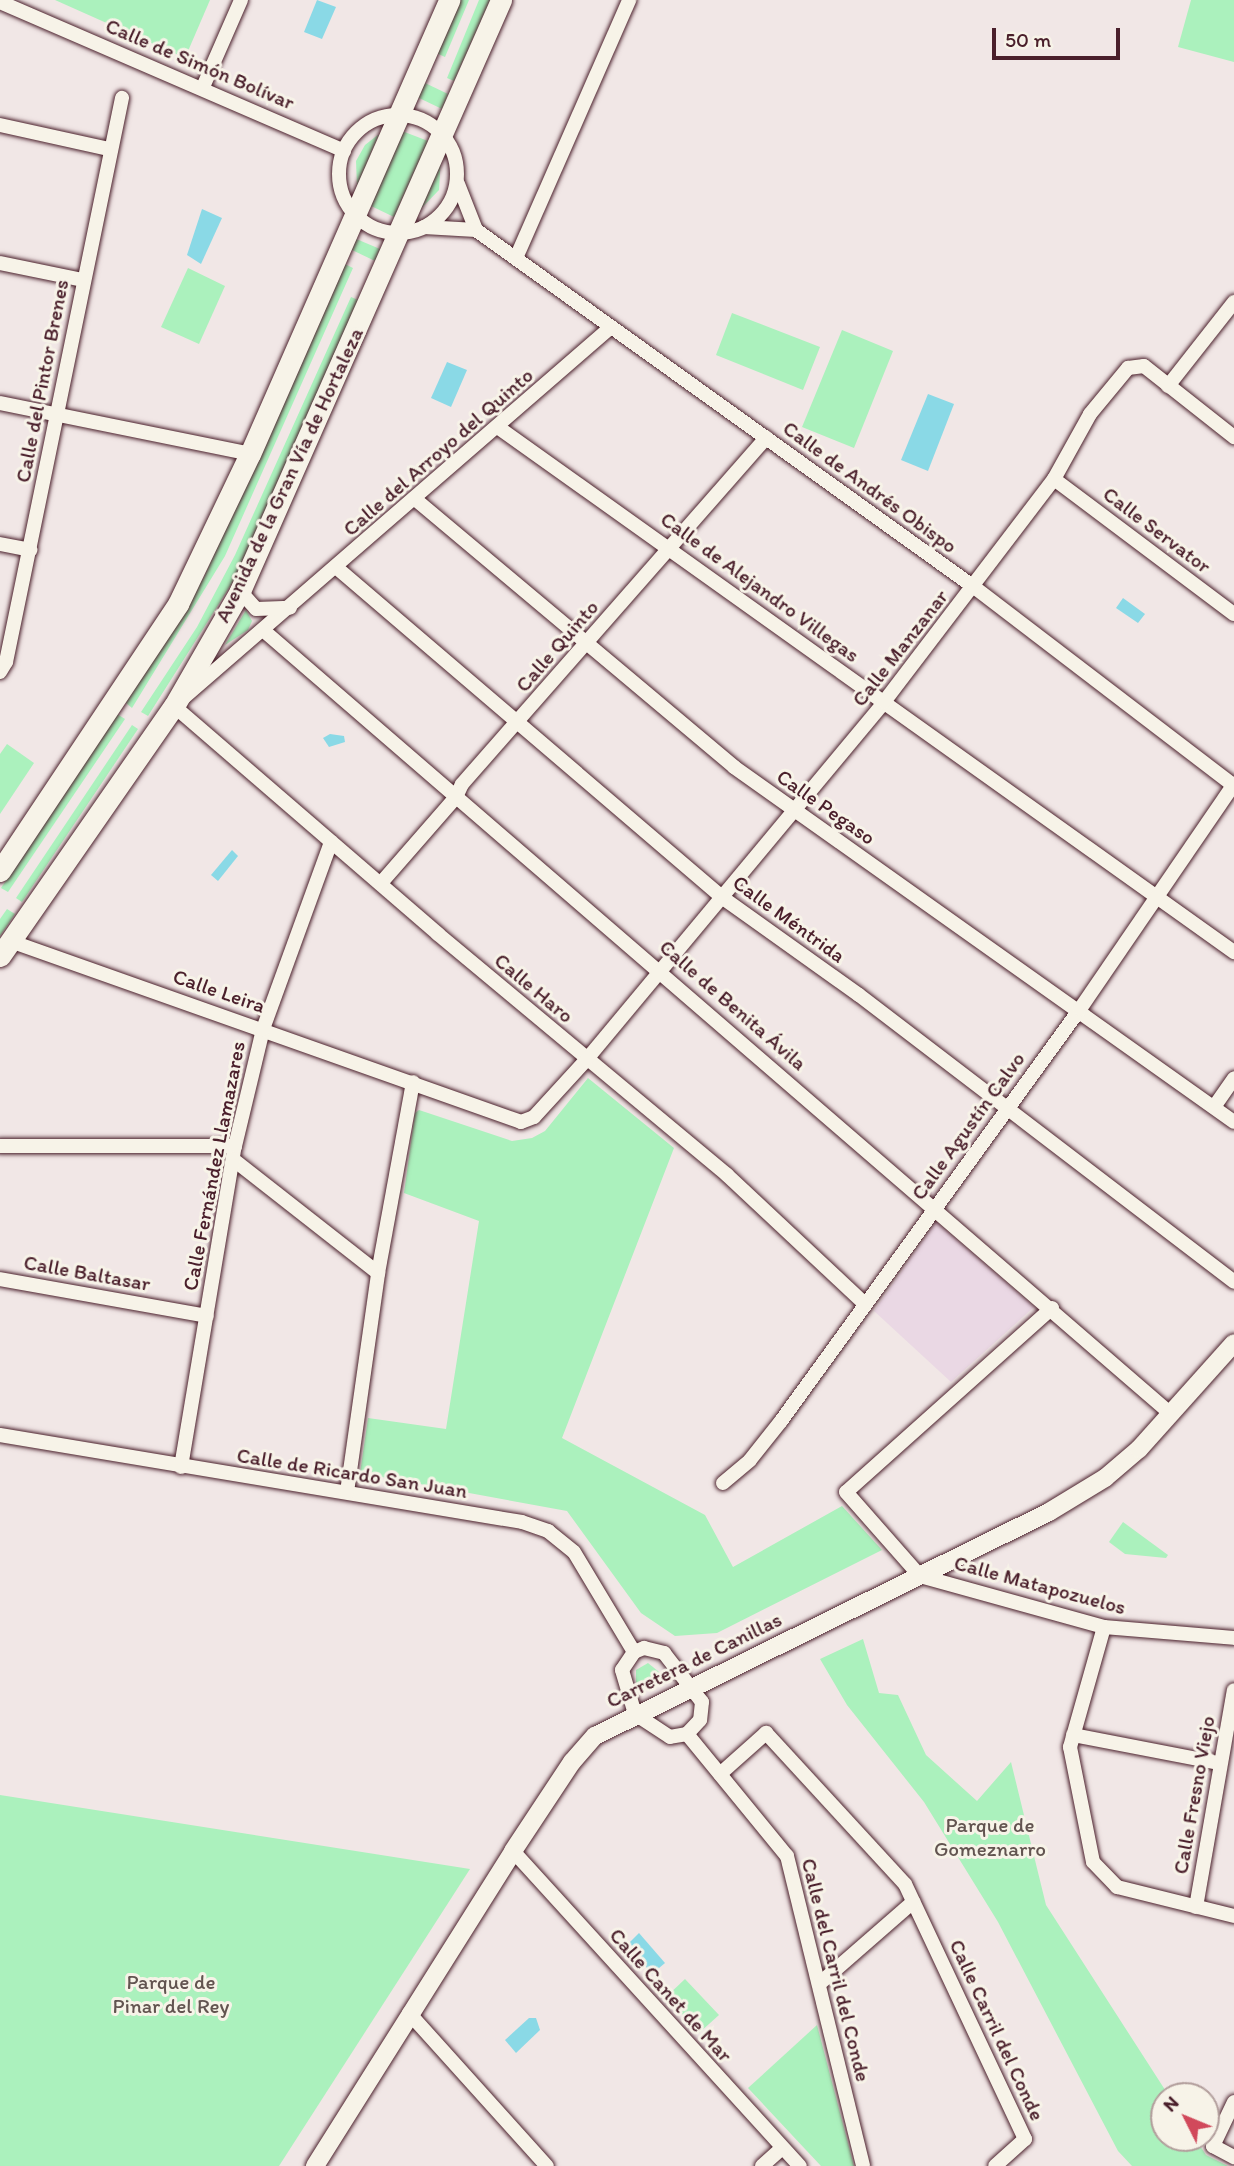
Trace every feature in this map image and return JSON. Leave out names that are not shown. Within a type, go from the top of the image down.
[{"type":"main road","points":[[0,871],[178,604],[250,454],[449,0]]},
{"type":"main road","name":"Avenida de la Gran Vía de Hortaleza","points":[[5,948],[174,706],[240,591],[501,0]]},
{"type":"street","points":[[203,87],[241,0]]},
{"type":"street","points":[[516,258],[629,0]]},
{"type":"street","name":"Calle de Simón Bolívar","points":[[0,2],[203,87],[344,151]]},
{"type":"street","name":"Calle del Pintor Brenes","points":[[0,672],[6,662],[30,550],[109,149],[122,98]]},
{"type":"street","points":[[399,114],[412,116],[442,134],[454,158],[457,184],[476,230],[424,228],[398,234],[384,231],[355,214],[339,179],[344,151],[365,124],[399,114]]},
{"type":"street","points":[[0,125],[109,149]]},
{"type":"street","points":[[424,228],[443,214],[457,184]]},
{"type":"street","name":"Calle de Andrés Obispo","points":[[476,230],[974,587],[1234,785]]},
{"type":"street","points":[[0,263],[83,280]]},
{"type":"street","points":[[1168,386],[1234,302]]},
{"type":"street","name":"Calle del Arroyo del Quinto","points":[[174,706],[292,608],[611,327]]},
{"type":"street","name":"Calle Manzanar","points":[[587,1059],[796,812],[884,702],[1054,479],[1090,414],[1128,368],[1144,366],[1234,437]]},
{"type":"street","points":[[0,403],[250,454]]},
{"type":"street","name":"Calle de Alejandro Villegas","points":[[499,428],[671,548],[1234,952]]},
{"type":"street","name":"Calle Quinto","points":[[381,883],[456,797],[462,784],[766,438]]},
{"type":"street","name":"Calle Servator","points":[[1054,479],[1234,614]]},
{"type":"street","name":"Calle Pegaso","points":[[415,499],[586,645],[796,812],[1080,1009],[1234,1122]]},
{"type":"street","points":[[0,544],[30,550]]},
{"type":"street","name":"Calle Méntrida","points":[[337,568],[723,898],[1006,1108],[1234,1282]]},
{"type":"street","points":[[240,591],[256,609],[292,608]]},
{"type":"street","name":"Calle de Benita Ávila","points":[[263,630],[662,970],[1052,1308],[1171,1415]]},
{"type":"street","name":"Calle Haro","points":[[174,706],[587,1059],[727,1174],[865,1304]]},
{"type":"street","name":"Calle Agustín Calvo","points":[[723,1483],[765,1441],[1080,1009],[1234,785]]},
{"type":"street","name":"Calle Fernández Llamazares","points":[[181,1467],[235,1153],[263,1029],[331,842]]},
{"type":"street","name":"Calle Leira","points":[[5,948],[263,1029],[521,1122],[534,1117],[587,1059]]},
{"type":"street","points":[[1214,1107],[1234,1078]]},
{"type":"street","points":[[347,1492],[378,1273],[413,1083]]},
{"type":"street","points":[[0,1146],[235,1153],[378,1273]]},
{"type":"street","name":"Calle Baltasar","points":[[0,1279],[207,1316]]},
{"type":"street","points":[[919,1576],[846,1492],[1052,1308]]},
{"type":"street","name":"Carretera de Canillas","points":[[315,2166],[513,1851],[583,1747],[635,1714],[1049,1512],[1105,1478],[1171,1415],[1234,1343]]},
{"type":"street","name":"Calle de Ricardo San Juan","points":[[0,1435],[522,1522],[548,1531],[574,1552],[634,1652]]},
{"type":"street","name":"Calle Matapozuelos","points":[[919,1576],[1104,1627],[1234,1638]]},
{"type":"street","points":[[1104,1627],[1070,1747],[1093,1862],[1116,1887],[1234,1916]]},
{"type":"street","points":[[644,1648],[664,1653],[692,1686],[702,1702],[700,1720],[687,1734],[670,1737],[635,1714],[622,1670],[634,1652],[644,1648]]},
{"type":"street","name":"Calle Fresno Viejo","points":[[1196,1907],[1219,1763],[1234,1690]]},
{"type":"street","name":"Calle Carril del Conde","points":[[720,1774],[766,1733],[905,1884],[1026,2139],[995,2166]]},
{"type":"street","name":"Calle del Carril del Conde","points":[[687,1734],[787,1856],[863,2166]]},
{"type":"street","points":[[1073,1735],[1219,1763]]},
{"type":"street","name":"Calle Canet de Mar","points":[[513,1851],[800,2166]]},
{"type":"street","points":[[818,1984],[913,1902]]},
{"type":"street","points":[[410,2013],[547,2166]]},
{"type":"street","points":[[1234,2102],[1213,2146],[1234,2157]]},
{"type":"street","points":[[762,2166],[782,2148]]},
{"type":"shaded area","points":[[936,1222],[1034,1307],[951,1382],[874,1311]]},
{"type":"green space","points":[[55,0],[210,0],[185,58]]},
{"type":"green space","points":[[459,0],[469,0],[445,57],[436,53]]},
{"type":"green space","points":[[479,0],[490,0],[454,81],[447,78]]},
{"type":"green space","points":[[1191,0],[1234,0],[1234,62],[1178,47]]},
{"type":"green space","points":[[423,82],[448,94],[442,109],[417,97]]},
{"type":"green space","points":[[402,131],[428,141],[394,217],[369,205]]},
{"type":"green space","points":[[379,134],[357,186],[356,161],[365,145]]},
{"type":"green space","points":[[441,157],[439,190],[415,215]]},
{"type":"green space","points":[[354,238],[380,249],[375,261],[350,249]]},
{"type":"green space","points":[[343,263],[353,268],[225,556],[132,708],[126,703],[204,577]]},
{"type":"green space","points":[[188,268],[225,286],[199,344],[161,327]]},
{"type":"green space","points":[[351,297],[358,300],[234,580],[148,716],[141,712],[197,627],[235,555]]},
{"type":"green space","points":[[732,313],[820,347],[803,390],[716,355]]},
{"type":"green space","points":[[842,330],[893,351],[854,448],[802,427]]},
{"type":"green space","points":[[246,610],[252,621],[248,630],[225,645]]},
{"type":"green space","points":[[117,714],[125,719],[8,892],[1,888]]},
{"type":"green space","points":[[132,725],[138,729],[22,902],[16,898]]},
{"type":"green space","points":[[7,744],[34,763],[0,814],[0,754]]},
{"type":"green space","points":[[7,909],[15,914],[0,936],[0,919]]},
{"type":"green space","points":[[588,1078],[674,1148],[562,1438],[705,1515],[733,1567],[842,1506],[882,1550],[717,1633],[675,1636],[641,1613],[567,1511],[360,1473],[368,1418],[446,1429],[479,1221],[404,1193],[415,1113],[419,1110],[512,1141],[532,1138],[545,1131]]},
{"type":"green space","points":[[1123,1522],[1168,1555],[1166,1558],[1125,1554],[1109,1542]]},
{"type":"green space","name":"Parque de Gomeznarro","points":[[863,1639],[879,1693],[898,1695],[926,1755],[977,1801],[1011,1762],[1046,1905],[1160,2082],[1150,2082],[1150,2152],[1204,2152],[1228,2166],[1132,2166],[1118,2151],[998,1922],[924,1802],[847,1705],[820,1659]]},
{"type":"green space","points":[[648,1663],[664,1676],[636,1690],[636,1670]]},
{"type":"green space","name":"Parque de Pinar del Rey","points":[[0,1795],[470,1869],[279,2166],[0,2166]]},
{"type":"green space","points":[[685,1979],[719,2015],[699,2033],[666,1997]]},
{"type":"green space","points":[[817,2025],[854,2166],[821,2166],[748,2088]]},
{"type":"water","points":[[317,0],[336,7],[322,39],[304,32]]},
{"type":"water","points":[[202,209],[222,218],[201,264],[187,255]]},
{"type":"water","points":[[447,362],[467,370],[451,407],[431,398]]},
{"type":"water","points":[[928,394],[954,404],[928,471],[901,460]]},
{"type":"water","points":[[1123,598],[1145,614],[1138,623],[1116,608]]},
{"type":"water","points":[[330,734],[344,736],[345,742],[329,747],[323,738]]},
{"type":"water","points":[[232,850],[238,856],[218,881],[211,875]]},
{"type":"water","points":[[639,1933],[665,1963],[652,1974],[627,1945]]},
{"type":"water","points":[[529,2018],[536,2018],[540,2030],[516,2053],[505,2040]]}]
